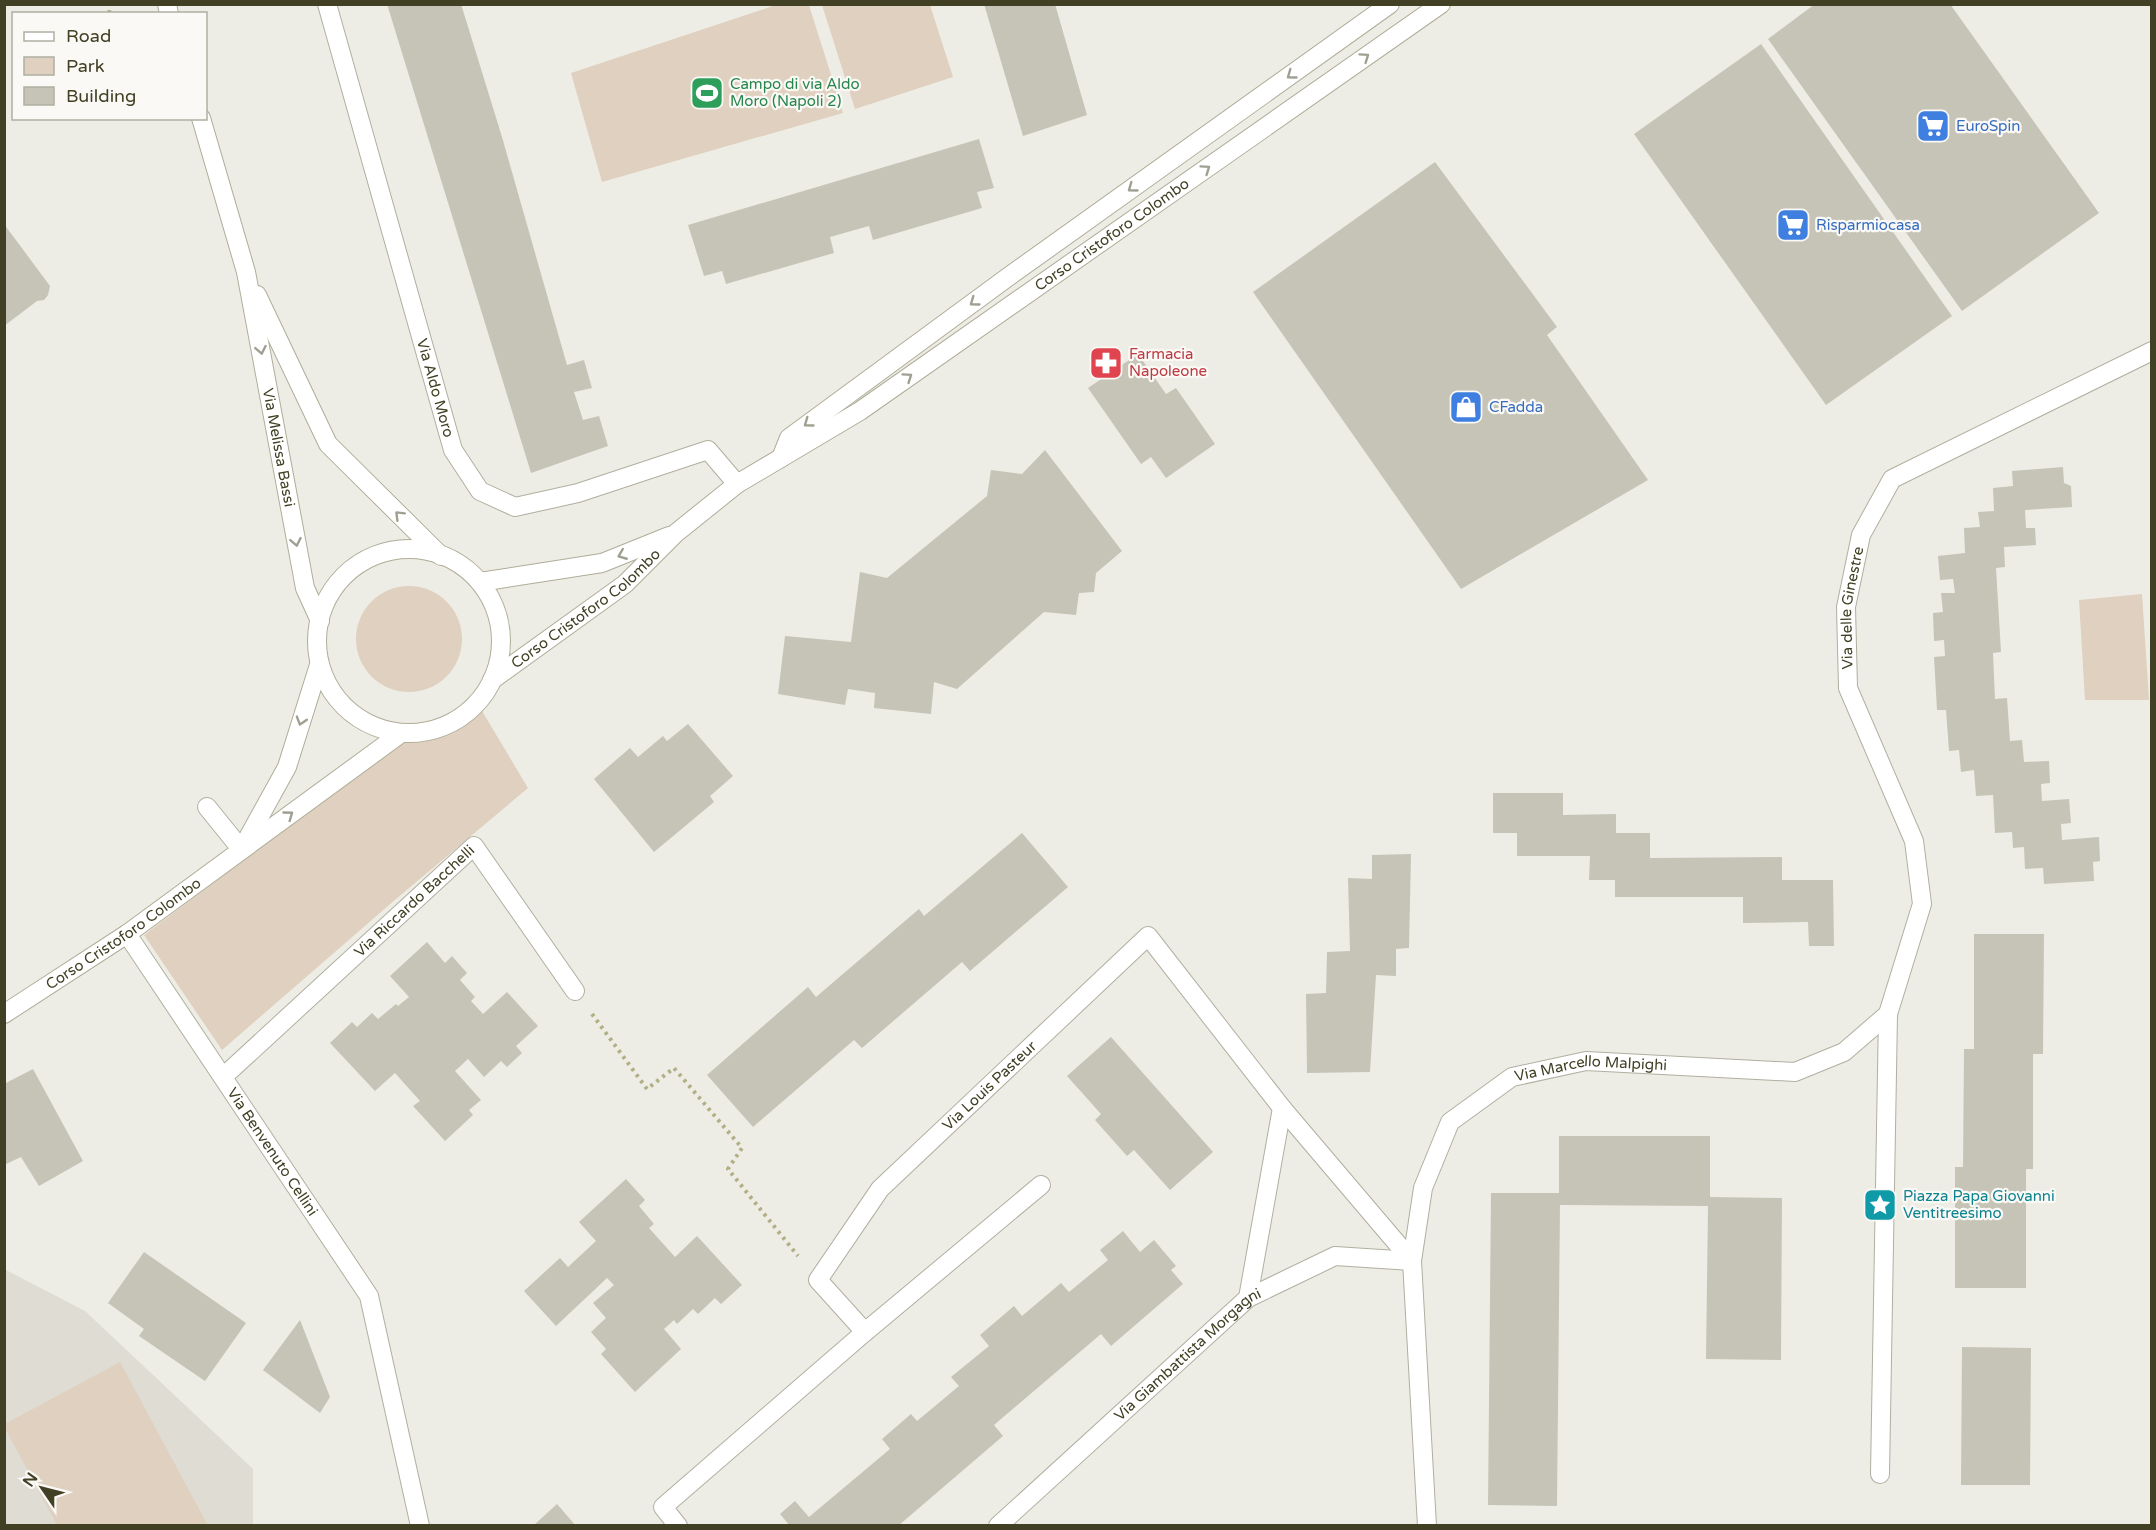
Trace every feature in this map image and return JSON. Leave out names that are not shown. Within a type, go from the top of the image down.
[{"type":"street","name":"Via Aldo Moro","points":[[327,4],[453,450],[480,491],[515,507],[578,493],[708,450],[737,484]]},
{"type":"street","name":"Corso Cristoforo Colombo","points":[[781,458],[789,438],[1018,270],[1390,4]]},
{"type":"street","name":"Corso Cristoforo Colombo","points":[[492,680],[625,585],[676,533],[737,484],[860,411],[1441,4]]},
{"type":"street","name":"Via Melissa Bassi","points":[[202,120],[246,272],[305,588],[320,621]]},
{"type":"street","name":"Via Melissa Bassi","points":[[246,272],[328,444],[441,556]]},
{"type":"street","name":"Via delle Ginestre","points":[[1888,1014],[1922,904],[1914,841],[1848,688],[1846,607],[1860,535],[1892,479],[2151,351]]},
{"type":"street","name":"Corso Cristoforo Colombo","points":[[480,582],[602,563],[676,533]]},
{"type":"street","name":"Corso Cristoforo Colombo","points":[[399,549],[431,552],[441,556],[460,564],[480,582],[493,604],[500,629],[500,656],[492,680],[476,704],[455,722],[428,732],[400,734],[373,727],[349,713],[330,691],[319,665],[317,634],[325,603],[342,577],[369,558],[399,549]]},
{"type":"street","name":"Corso Cristoforo Colombo","points":[[241,849],[287,767],[319,665]]},
{"type":"street","name":"Corso Cristoforo Colombo","points":[[4,1014],[127,934],[400,734]]},
{"type":"street","points":[[207,807],[241,849]]},
{"type":"street","name":"Via Riccardo Bacchelli","points":[[223,1077],[474,846],[575,991]]},
{"type":"street","name":"Via Benvenuto Cellini","points":[[127,934],[369,1296],[420,1526]]},
{"type":"street","name":"Via Louis Pasteur","points":[[818,1280],[880,1189],[1148,936],[1282,1108],[1412,1261]]},
{"type":"street","name":"Via Marcello Malpighi","points":[[1427,1526],[1412,1261],[1423,1188],[1450,1122],[1512,1077],[1586,1061],[1795,1072],[1844,1052],[1888,1014]]},
{"type":"street","points":[[1881,1474],[1888,1014]]},
{"type":"street","points":[[1248,1298],[1282,1108]]},
{"type":"street","points":[[678,1526],[663,1507],[865,1332],[1041,1185]]},
{"type":"street","name":"Via Giambattista Morgagni","points":[[998,1526],[1248,1298],[1335,1256],[1412,1261]]},
{"type":"street","points":[[818,1280],[865,1332]]},
{"type":"path","points":[[575,991],[648,1089],[674,1068],[742,1148],[728,1169],[818,1280]]},
{"type":"shaded area","points":[[4,1269],[85,1311],[253,1469],[253,1525],[5,1525]]},
{"type":"green space","name":"Campo di via Aldo Moro (Napoli 2)","points":[[779,4],[809,5],[843,113],[602,182],[571,73]]},
{"type":"green space","name":"Campo di via Aldo Moro (Napoli 2)","points":[[822,5],[930,5],[953,77],[855,109]]},
{"type":"green space","points":[[409,586],[429,590],[447,601],[458,619],[462,639],[458,659],[447,677],[429,688],[409,692],[389,688],[371,677],[360,659],[356,639],[360,619],[371,601],[389,590]]},
{"type":"green space","points":[[2142,594],[2149,700],[2085,700],[2079,600]]},
{"type":"green space","points":[[482,711],[528,788],[222,1050],[144,935],[403,741],[436,736]]},
{"type":"green space","points":[[120,1362],[207,1524],[57,1525],[5,1428],[5,1424]]},
{"type":"building","points":[[387,4],[461,4],[502,137],[567,365],[584,360],[592,388],[574,392],[583,420],[599,416],[608,446],[531,473]]},
{"type":"building","points":[[984,4],[1055,4],[1087,115],[1023,136]]},
{"type":"building","name":"EuroSpin","points":[[1815,4],[1950,4],[2099,213],[1962,311],[1768,39]]},
{"type":"building","name":"Risparmiocasa","points":[[1761,44],[1952,316],[1826,405],[1634,134]]},
{"type":"building","points":[[979,139],[994,188],[977,192],[982,208],[873,240],[869,226],[830,237],[834,253],[726,284],[722,271],[704,276],[688,225]]},
{"type":"building","name":"CFadda","points":[[1435,162],[1557,327],[1547,335],[1648,480],[1461,589],[1253,292]]},
{"type":"building","points":[[4,224],[50,286],[44,300],[37,301],[4,326]]},
{"type":"building","points":[[1138,354],[1166,394],[1176,388],[1215,444],[1166,478],[1151,457],[1141,464],[1088,388]]},
{"type":"building","points":[[1045,450],[1122,551],[1096,573],[1094,592],[1079,593],[1076,615],[1044,612],[957,689],[934,682],[931,714],[874,708],[875,693],[848,689],[845,705],[778,694],[785,636],[851,642],[860,572],[887,578],[987,496],[991,470],[1022,474]]},
{"type":"building","points":[[2063,467],[2064,483],[2071,486],[2072,507],[2025,510],[2026,528],[2035,528],[2036,545],[2004,547],[2005,567],[1996,568],[2001,652],[1993,653],[1995,699],[2007,698],[2010,741],[2022,740],[2024,762],[2049,761],[2050,783],[2041,784],[2042,801],[2069,799],[2071,823],[2061,824],[2062,840],[2099,837],[2100,861],[2093,862],[2094,881],[2044,884],[2043,868],[2025,869],[2024,847],[2013,848],[2012,832],[1995,833],[1993,795],[1976,796],[1974,770],[1961,772],[1959,750],[1949,751],[1946,710],[1937,710],[1934,657],[1945,656],[1944,640],[1934,641],[1933,613],[1943,612],[1941,593],[1955,593],[1953,579],[1940,580],[1938,556],[1965,553],[1964,528],[1980,527],[1978,512],[1994,511],[1993,488],[2013,486],[2012,471]]},
{"type":"building","points":[[688,724],[733,776],[710,796],[714,802],[654,852],[594,779],[630,748],[638,757],[663,736],[667,741]]},
{"type":"building","points":[[1493,793],[1563,793],[1563,815],[1616,814],[1616,833],[1650,833],[1650,858],[1782,857],[1782,880],[1833,880],[1834,946],[1809,946],[1808,922],[1743,923],[1743,897],[1615,897],[1615,880],[1589,880],[1590,856],[1517,856],[1517,833],[1493,833]]},
{"type":"building","points":[[1022,833],[1068,887],[970,971],[962,962],[862,1048],[854,1040],[753,1127],[707,1075],[808,987],[816,997],[919,909],[924,916]]},
{"type":"building","points":[[1411,854],[1409,948],[1396,949],[1396,976],[1376,975],[1370,1072],[1307,1073],[1306,994],[1326,993],[1327,952],[1350,951],[1348,878],[1372,879],[1372,855]]},
{"type":"building","points":[[1974,934],[2044,934],[2043,1054],[2033,1054],[2033,1169],[2026,1169],[2026,1288],[1955,1288],[1955,1167],[1963,1167],[1964,1049],[1974,1049]]},
{"type":"building","points":[[427,942],[445,963],[452,956],[467,973],[460,980],[475,997],[471,1001],[483,1014],[507,992],[538,1026],[516,1046],[522,1053],[507,1067],[501,1061],[484,1077],[468,1059],[455,1071],[481,1100],[469,1110],[473,1115],[445,1141],[413,1106],[420,1101],[395,1073],[375,1091],[330,1043],[352,1022],[357,1027],[372,1013],[378,1019],[396,1004],[398,1006],[409,997],[390,976]]},
{"type":"building","points":[[1111,1037],[1213,1152],[1170,1190],[1134,1150],[1127,1156],[1095,1120],[1101,1114],[1067,1076]]},
{"type":"building","points":[[33,1069],[83,1161],[39,1186],[21,1157],[4,1165],[4,1084]]},
{"type":"building","points":[[1559,1136],[1710,1136],[1710,1197],[1782,1198],[1781,1360],[1706,1359],[1708,1206],[1560,1205],[1557,1506],[1488,1505],[1491,1193],[1559,1193]]},
{"type":"building","points":[[626,1179],[645,1200],[639,1206],[654,1224],[649,1228],[675,1257],[697,1236],[742,1285],[721,1304],[715,1298],[698,1314],[693,1309],[677,1324],[674,1320],[664,1329],[681,1349],[635,1392],[601,1354],[606,1349],[591,1332],[606,1318],[593,1303],[614,1285],[607,1278],[556,1326],[524,1291],[560,1258],[568,1267],[596,1241],[579,1222]]},
{"type":"building","points":[[1123,1231],[1140,1252],[1154,1240],[1176,1266],[1171,1270],[1183,1284],[1111,1346],[1101,1334],[994,1425],[1003,1436],[898,1526],[790,1526],[780,1514],[795,1501],[809,1517],[890,1449],[882,1439],[911,1414],[917,1421],[959,1386],[951,1377],[989,1346],[980,1335],[1014,1306],[1022,1316],[1061,1283],[1069,1292],[1108,1260],[1100,1250]]},
{"type":"building","points":[[144,1252],[246,1323],[205,1381],[139,1336],[144,1329],[108,1303]]},
{"type":"building","points":[[300,1320],[330,1397],[320,1413],[263,1370]]},
{"type":"building","points":[[1962,1347],[2031,1348],[2030,1485],[1961,1485]]},
{"type":"building","points":[[557,1504],[576,1526],[533,1526]]},
{"type":"place","name":"Campo di via Aldo Moro (Napoli 2)","points":[[707,93]]},
{"type":"place","name":"EuroSpin","points":[[1933,126]]},
{"type":"place","name":"Risparmiocasa","points":[[1793,225]]},
{"type":"place","name":"Farmacia Napoleone","points":[[1106,363]]},
{"type":"place","name":"CFadda","points":[[1466,407]]},
{"type":"place","name":"Piazza Papa Giovanni Ventitreesimo","points":[[1880,1205]]}]
